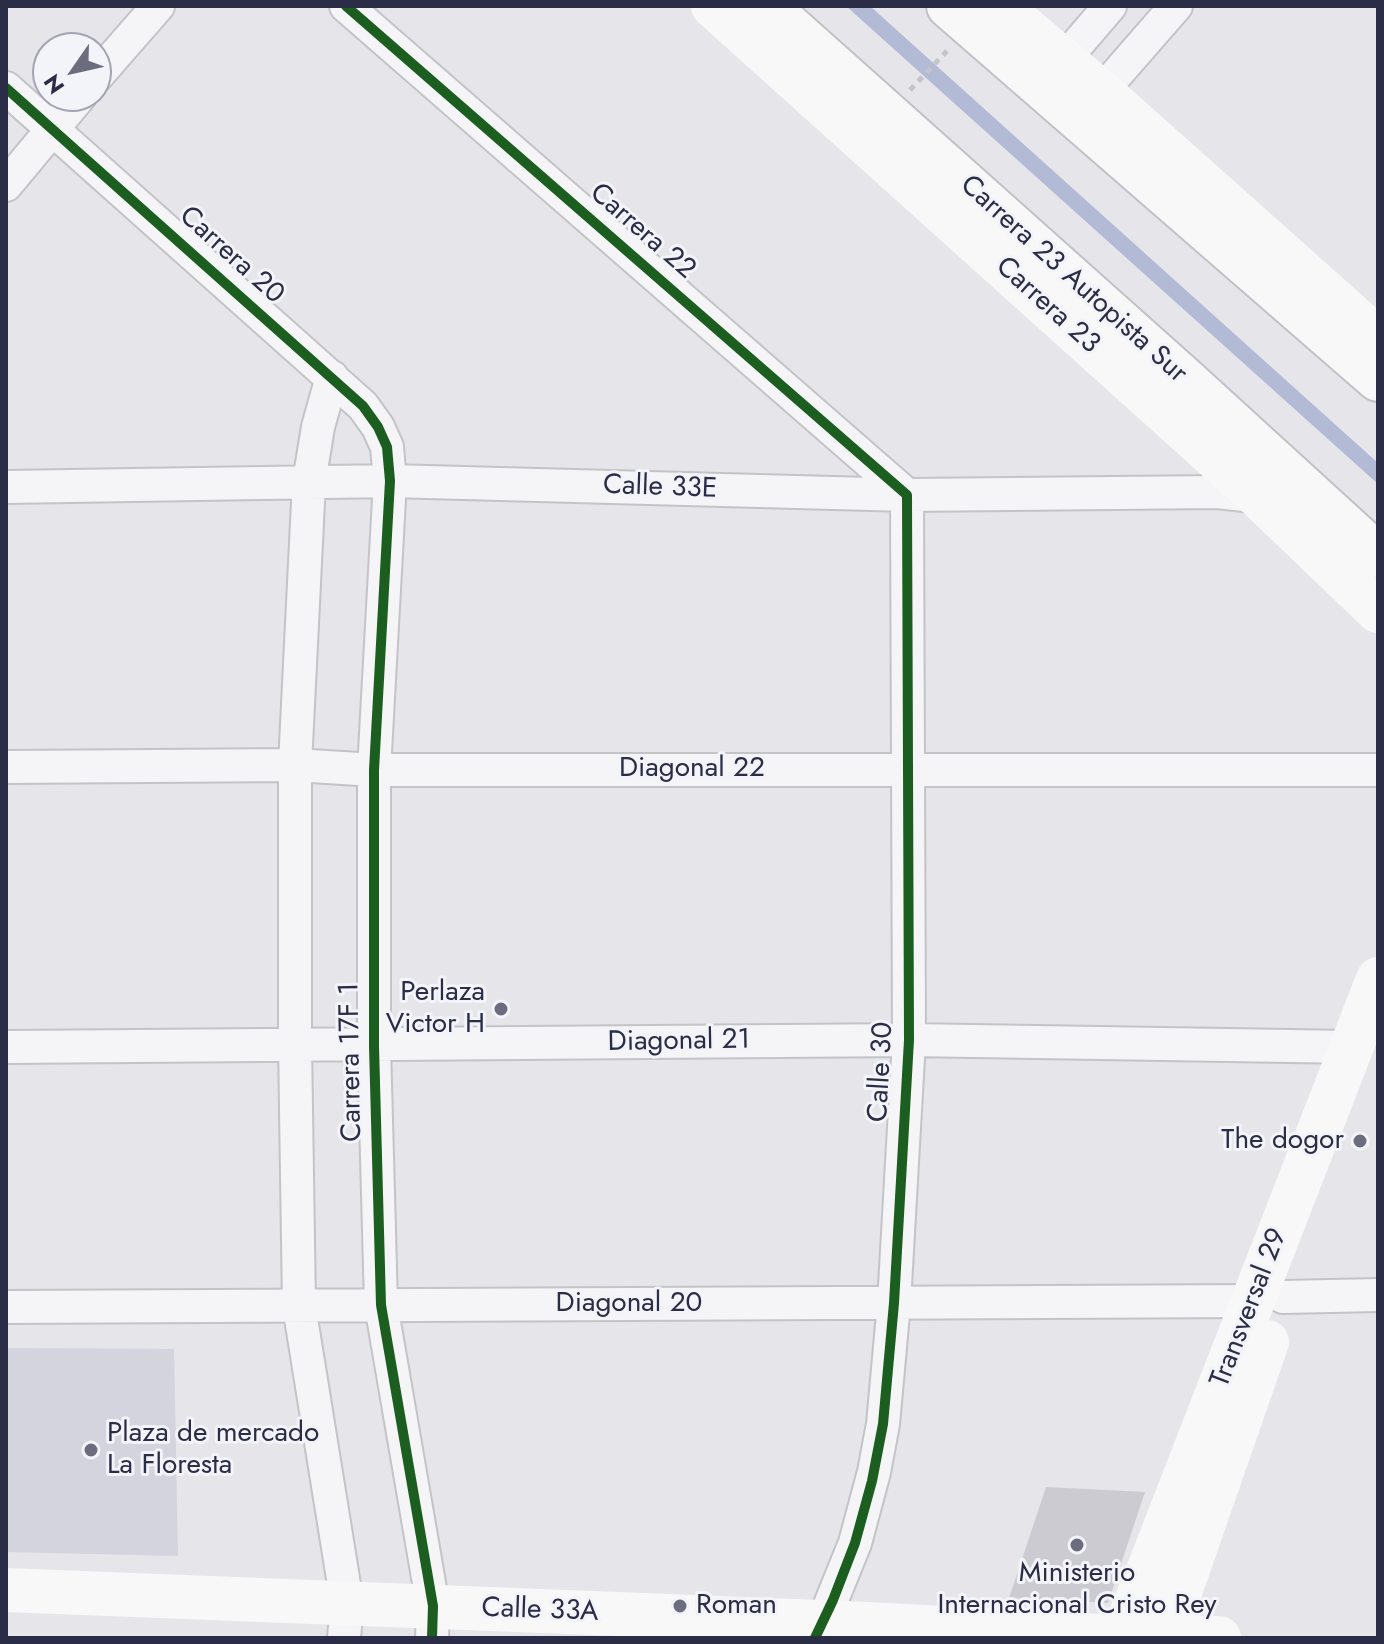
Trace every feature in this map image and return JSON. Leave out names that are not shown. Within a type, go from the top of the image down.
[{"type":"main road","name":"Carrera 23","points":[[713,6],[1259,497],[1378,611]]},
{"type":"main road","name":"Carrera 23 Autopista Sur","points":[[766,6],[1378,556]]},
{"type":"main road","points":[[949,6],[1378,379]]},
{"type":"main road","points":[[999,6],[1101,92],[1378,339]]},
{"type":"main road","name":"Transversal 29","points":[[1143,1637],[1268,1299],[1365,1051],[1378,979]]},
{"type":"main road","name":"Calle 33A","points":[[6,1590],[345,1620],[1219,1638]]},
{"type":"street","points":[[112,59],[158,6]]},
{"type":"street","name":"Carrera 22","points":[[346,6],[907,495]]},
{"type":"street","points":[[1062,62],[1110,6]]},
{"type":"street","points":[[1101,92],[1176,6]]},
{"type":"street","name":"Carrera 20","points":[[6,88],[363,406],[387,447],[390,481]]},
{"type":"street","points":[[6,185],[66,112]]},
{"type":"street","points":[[309,482],[318,427],[332,377]]},
{"type":"street","name":"Calle 33E","points":[[6,487],[390,481],[907,495],[1217,492],[1259,497],[1314,497]]},
{"type":"street","name":"Carrera 17F 1","points":[[390,481],[374,770],[374,1046],[381,1305],[432,1622]]},
{"type":"street","name":"Carrera 17F 1","points":[[309,482],[295,765],[299,1306],[345,1620]]},
{"type":"street","name":"Calle 30","points":[[819,1630],[855,1543],[874,1472],[883,1424],[894,1303],[909,1040],[907,495]]},
{"type":"street","name":"Diagonal 22","points":[[6,767],[295,765],[374,770],[1378,770]]},
{"type":"street","name":"Diagonal 21","points":[[6,1047],[909,1040],[1365,1051]]},
{"type":"street","name":"Diagonal 20","points":[[6,1307],[894,1303],[1378,1295]]},
{"type":"path","points":[[911,88],[946,53]]},
{"type":"shaded area","name":"Plaza de mercado La Floresta","points":[[6,1348],[174,1349],[178,1556],[6,1552]]},
{"type":"water","points":[[846,6],[870,6],[1378,463],[1378,484]]},
{"type":"building","name":"Ministerio Internacional Cristo Rey","points":[[1046,1487],[1145,1492],[1108,1603],[1009,1598]]},
{"type":"cycle path","points":[[346,6],[907,495],[909,1040],[894,1303],[883,1424],[872,1481],[855,1543],[815,1638]]},
{"type":"cycle path","points":[[6,88],[363,406],[387,447],[390,481],[374,770],[374,1046],[381,1305],[433,1606],[432,1638]]},
{"type":"place","name":"Perlaza Victor H","points":[[501,1009]]},
{"type":"place","name":"The dogor","points":[[1360,1141]]},
{"type":"place","name":"Plaza de mercado La Floresta","points":[[91,1450]]},
{"type":"place","name":"Ministerio Internacional Cristo Rey","points":[[1077,1545]]},
{"type":"place","name":"Roman","points":[[680,1606]]}]
